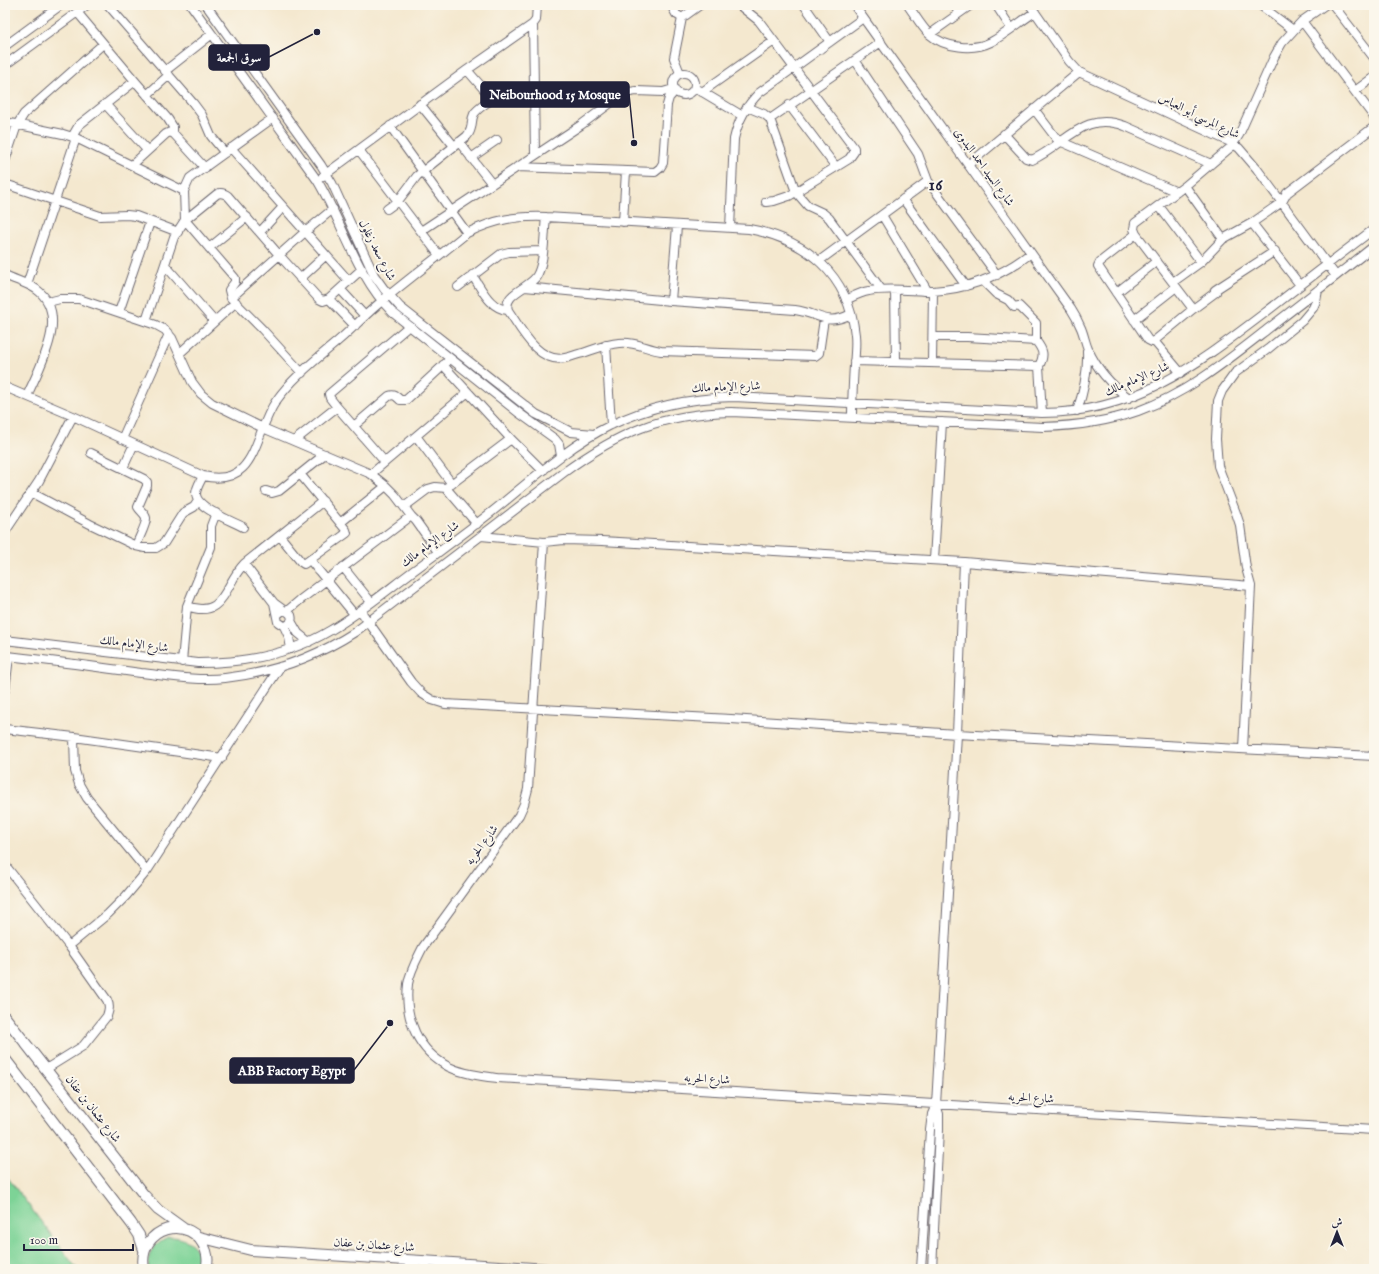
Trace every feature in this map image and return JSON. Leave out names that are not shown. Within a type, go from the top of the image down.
[{"type":"main road","name":"شارع عثمان بن عفان","points":[[5,1016],[144,1196],[158,1210],[198,1237],[251,1250],[548,1269]]},
{"type":"main road","points":[[5,1059],[131,1223],[139,1236],[144,1250]]},
{"type":"main road","points":[[144,1269],[142,1260],[148,1241],[164,1230],[174,1227],[184,1228]]},
{"type":"main road","points":[[198,1237],[205,1245],[208,1255],[206,1269]]},
{"type":"street","points":[[5,46],[61,5]]},
{"type":"street","points":[[5,65],[87,5]]},
{"type":"street","points":[[108,5],[202,115],[208,130],[283,207],[349,281]]},
{"type":"street","name":"شارع سعد زغلول","points":[[191,5],[317,180],[333,209],[370,286],[381,301],[409,326],[519,413],[555,439],[559,444],[562,456]]},
{"type":"street","name":"شارع سعد زغلول","points":[[206,5],[326,173],[374,275],[389,296],[400,307],[536,414],[571,432],[595,434]]},
{"type":"street","points":[[317,180],[467,70],[533,24],[536,20],[537,5]]},
{"type":"street","points":[[671,5],[676,14],[682,18]]},
{"type":"street","points":[[680,73],[674,58],[682,18],[700,5]]},
{"type":"street","points":[[739,5],[756,17],[854,148],[852,156],[796,192],[782,200],[766,202]]},
{"type":"street","points":[[804,5],[830,42]]},
{"type":"street","points":[[954,5],[959,13]]},
{"type":"street","points":[[930,34],[971,5]]},
{"type":"street","points":[[996,5],[1011,28]]},
{"type":"street","points":[[1260,5],[1292,30]]},
{"type":"street","points":[[1193,309],[1136,234],[1134,230],[1135,223],[1185,186],[1234,143],[1239,135],[1274,56],[1292,30],[1325,5]]},
{"type":"street","points":[[1333,5],[1374,58]]},
{"type":"street","points":[[909,6],[930,34],[953,46],[972,47],[991,42],[1011,28],[1032,8]]},
{"type":"street","name":"شارع السيد احمد البدوى","points":[[858,7],[863,18],[1071,309],[1081,327],[1087,347],[1100,370],[1113,386],[1129,398]]},
{"type":"street","name":"شارع المرسي أبو العباس","points":[[1032,8],[1078,72],[1234,143],[1257,169],[1336,276]]},
{"type":"street","points":[[77,12],[171,123],[173,133],[205,168]]},
{"type":"street","points":[[730,228],[734,139],[741,115],[759,93],[863,18]]},
{"type":"street","points":[[1302,21],[1374,117]]},
{"type":"street","points":[[533,24],[535,154]]},
{"type":"street","points":[[147,95],[167,73],[212,34]]},
{"type":"street","points":[[15,39],[24,51]]},
{"type":"street","points":[[421,231],[535,154],[581,125],[624,93],[632,91],[663,92],[674,90],[684,95],[690,93],[698,90],[774,41]]},
{"type":"street","points":[[770,119],[880,42]]},
{"type":"street","points":[[5,161],[17,125],[24,114],[103,44]]},
{"type":"street","points":[[855,60],[918,154],[928,181],[997,275]]},
{"type":"street","points":[[387,209],[398,201],[411,182],[471,131],[475,113],[489,101],[490,99],[488,94],[467,70]]},
{"type":"street","points":[[968,165],[1078,72]]},
{"type":"street","points":[[517,167],[652,172],[658,170],[662,166],[664,160],[666,105],[674,90],[673,80],[680,73],[686,73],[692,76],[698,90],[741,115]]},
{"type":"street","points":[[1355,91],[1374,77]]},
{"type":"street","points":[[27,284],[79,125],[135,82]]},
{"type":"street","points":[[105,104],[147,150]]},
{"type":"street","points":[[420,104],[472,158],[492,184]]},
{"type":"street","points":[[789,105],[836,167]]},
{"type":"street","points":[[747,107],[764,114],[770,119],[796,192],[808,206],[823,213],[829,218],[881,289]]},
{"type":"street","points":[[1034,109],[1060,141],[1177,192]]},
{"type":"street","points":[[273,118],[190,178],[184,191],[185,220],[234,278],[235,282],[230,290],[234,300],[302,373]]},
{"type":"street","points":[[1004,134],[1030,160],[1034,159],[1082,126],[1104,121],[1111,122],[1126,126],[1211,164]]},
{"type":"street","points":[[5,122],[74,137],[184,191]]},
{"type":"street","points":[[390,126],[467,233]]},
{"type":"street","points":[[1134,320],[1201,262],[1223,239],[1252,223],[1282,202],[1287,193],[1374,127]]},
{"type":"street","points":[[132,165],[167,133],[173,133]]},
{"type":"street","points":[[472,158],[497,140]]},
{"type":"street","points":[[359,150],[439,255]]},
{"type":"street","points":[[623,222],[626,171]]},
{"type":"street","points":[[819,261],[928,181]]},
{"type":"street","points":[[5,184],[100,216],[136,216],[178,232]]},
{"type":"street","points":[[1185,186],[1223,239]]},
{"type":"street","points":[[146,321],[172,244],[178,232],[185,220],[220,193],[228,196],[300,280],[320,300],[323,301],[329,299],[362,269]]},
{"type":"street","points":[[903,200],[966,286]]},
{"type":"street","points":[[1159,206],[1201,262]]},
{"type":"street","points":[[260,232],[283,207]]},
{"type":"street","points":[[180,353],[305,232],[333,209]]},
{"type":"street","points":[[882,215],[930,290],[933,337],[932,363]]},
{"type":"street","points":[[209,248],[247,217]]},
{"type":"street","points":[[5,387],[73,416],[203,476],[214,479],[226,478],[237,473],[246,466],[252,455],[268,414],[276,402],[302,373],[381,301],[467,233],[483,225],[499,220],[514,217],[546,217],[677,226],[749,229],[778,235],[801,247],[819,261],[835,279],[846,300],[851,314],[855,337],[852,417]]},
{"type":"street","points":[[546,217],[541,265],[536,276],[525,287],[508,299],[506,304],[508,310],[535,348],[542,354],[549,357],[558,359],[566,358],[606,345],[626,343],[657,350],[815,356],[820,353],[824,319]]},
{"type":"street","points":[[119,312],[150,222]]},
{"type":"street","points":[[1252,223],[1275,251],[1300,286]]},
{"type":"street","points":[[672,301],[677,226]]},
{"type":"street","name":"شارع الإمام مالك","points":[[5,640],[182,662],[213,663],[260,657],[291,649],[329,631],[357,612],[449,543],[477,524],[562,456],[595,434],[611,425],[644,411],[662,406],[705,398],[742,397],[1042,413],[1077,411],[1105,406],[1152,388],[1181,373],[1212,353],[1374,228]]},
{"type":"street","points":[[1136,234],[1098,264],[1148,340],[1152,342],[1154,341],[1181,373]]},
{"type":"street","name":"شارع الإمام مالك","points":[[7,656],[186,678],[230,677],[262,672],[301,660],[327,649],[355,632],[595,450],[629,432],[679,417],[714,412],[731,412],[1043,427],[1067,426],[1109,419],[1138,411],[1176,394],[1206,376],[1374,246]]},
{"type":"street","points":[[458,287],[472,275],[505,252],[543,251]]},
{"type":"street","points":[[1154,341],[1216,292],[1215,290],[1275,251]]},
{"type":"street","points":[[846,300],[857,294],[881,289],[930,290],[966,286],[983,281],[1009,269],[1031,253]]},
{"type":"street","points":[[300,280],[326,255]]},
{"type":"street","points":[[1116,293],[1156,261]]},
{"type":"street","points":[[165,265],[214,321]]},
{"type":"street","points":[[5,275],[35,289],[48,302],[52,312],[53,322],[46,350],[27,396]]},
{"type":"street","points":[[472,275],[496,307],[508,310]]},
{"type":"street","points":[[983,281],[996,294],[1008,300],[1014,307],[1019,306],[1036,323],[1036,341],[1042,349],[1043,360],[1039,366],[1042,413]]},
{"type":"street","points":[[525,287],[672,301],[795,310],[809,313],[824,319],[834,320],[851,314]]},
{"type":"street","points":[[340,289],[365,316]]},
{"type":"street","points":[[895,290],[896,362]]},
{"type":"street","points":[[1243,749],[1251,586],[1246,568],[1240,525],[1218,466],[1216,426],[1218,401],[1222,391],[1235,373],[1302,321],[1313,308],[1318,290]]},
{"type":"street","points":[[48,302],[60,299],[79,299],[156,325],[169,334],[176,344],[192,382],[201,394],[212,403],[262,428],[371,474],[386,486],[416,521],[438,552]]},
{"type":"street","points":[[329,299],[355,326]]},
{"type":"street","points":[[385,462],[329,397],[330,393],[409,326]]},
{"type":"street","points":[[122,439],[169,334]]},
{"type":"street","points":[[933,337],[967,337],[1036,341]]},
{"type":"street","points":[[606,345],[611,425]]},
{"type":"street","name":"شارع السيد احمد البدوى","points":[[1077,411],[1084,386],[1087,347]]},
{"type":"street","points":[[354,426],[389,396],[393,395],[400,400],[406,400],[450,358]]},
{"type":"street","points":[[854,360],[1039,366]]},
{"type":"street","points":[[443,365],[511,439],[543,471]]},
{"type":"street","points":[[371,474],[468,392]]},
{"type":"street","points":[[294,441],[337,407]]},
{"type":"street","points":[[5,532],[32,493],[51,460],[73,416]]},
{"type":"street","points":[[934,560],[942,422]]},
{"type":"street","points":[[416,436],[449,486],[477,524]]},
{"type":"street","points":[[404,507],[428,489],[449,486],[511,439]]},
{"type":"street","points":[[123,468],[134,444]]},
{"type":"street","points":[[91,453],[144,479],[148,483],[138,507],[144,514],[146,522],[136,546]]},
{"type":"street","points":[[266,491],[272,493],[279,491],[325,454]]},
{"type":"street","points":[[280,536],[302,563],[305,564],[347,531],[300,474]]},
{"type":"street","points":[[203,476],[197,489],[196,495],[198,501],[205,507],[243,526]]},
{"type":"street","points":[[340,523],[386,486]]},
{"type":"street","points":[[32,493],[90,524],[136,546],[150,549],[160,547],[168,539],[182,513],[194,507],[198,501]]},
{"type":"street","points":[[187,606],[202,610],[209,609],[220,602],[224,598],[238,570],[244,564],[322,501]]},
{"type":"street","points":[[182,662],[187,606],[211,547],[210,530],[216,513]]},
{"type":"street","points":[[277,615],[286,611],[411,516]]},
{"type":"street","points":[[481,536],[544,542],[564,540],[602,541],[934,560],[1251,586]]},
{"type":"street","name":"شارع الحريه","points":[[544,542],[528,789],[524,804],[519,815],[423,947],[414,965],[408,984],[408,1003],[411,1023],[417,1038],[429,1052],[449,1067],[473,1074],[497,1078],[1374,1130]]},
{"type":"street","points":[[449,543],[448,550],[454,554],[458,554]]},
{"type":"street","points":[[310,560],[326,580],[368,622],[411,682],[421,693],[432,700],[446,704],[957,734],[1374,756]]},
{"type":"street","points":[[921,1269],[930,1130],[932,1114],[936,1105],[957,734],[964,562]]},
{"type":"street","points":[[244,564],[274,603],[291,615],[291,621],[298,633],[308,642]]},
{"type":"street","points":[[419,566],[427,570],[427,577]]},
{"type":"street","points":[[343,567],[371,602]]},
{"type":"street","points":[[274,603],[278,622],[284,626],[289,637],[291,649]]},
{"type":"street","points":[[284,626],[289,624],[291,621]]},
{"type":"street","points":[[5,690],[7,656]]},
{"type":"street","points":[[69,946],[108,914],[126,896],[147,871],[280,667]]},
{"type":"street","points":[[5,730],[74,737],[222,758]]},
{"type":"street","points":[[74,737],[75,771],[79,784],[87,798],[147,871]]},
{"type":"street","points":[[5,865],[69,946],[109,1005],[107,1016],[82,1046],[46,1069]]},
{"type":"street","points":[[932,1269],[939,1130],[939,1114],[936,1105]]},
{"type":"green space","points":[[5,1174],[77,1269],[5,1269]]},
{"type":"green space","points":[[168,1237],[175,1237],[187,1241],[196,1249],[199,1255],[199,1269],[149,1269],[148,1264],[152,1250],[159,1242]]},
{"type":"place","name":"سوق الجمعة","points":[[317,32]]},
{"type":"place","name":"Neibourhood 15 Mosque","points":[[634,143]]},
{"type":"place","name":"ABB Factory Egypt","points":[[390,1023]]},
{"type":"district","name":"16","points":[[936,186]]}]
